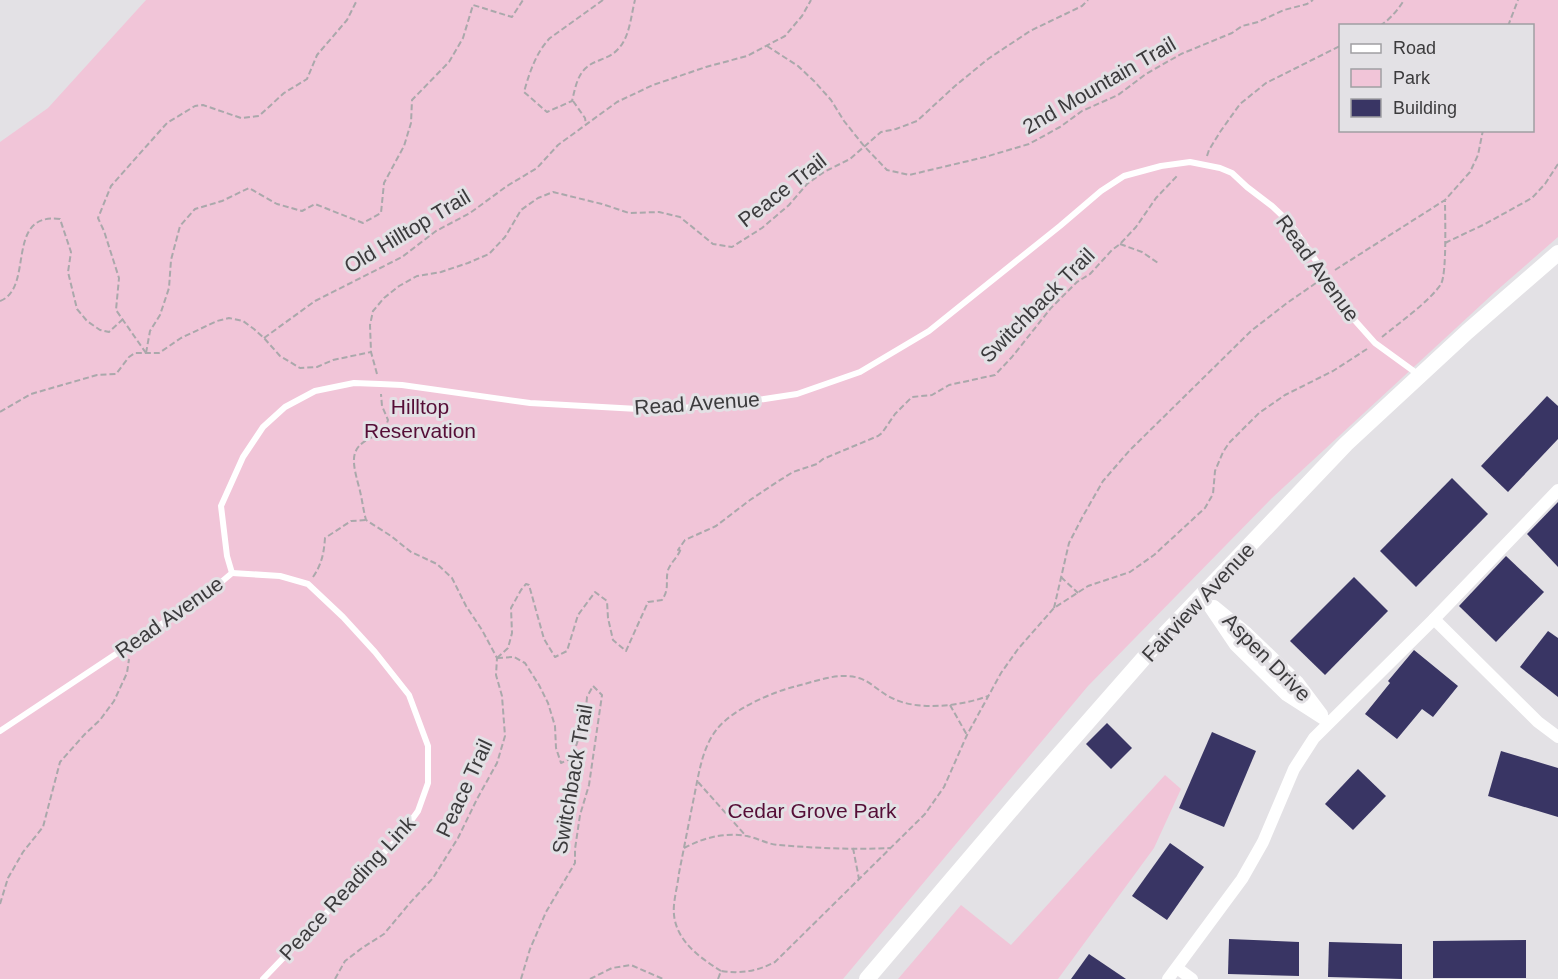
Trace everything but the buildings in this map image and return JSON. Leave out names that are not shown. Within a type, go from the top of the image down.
[{"type":"main road","name":"Fairview Avenue","points":[[867,979],[1165,634],[1346,444],[1467,332],[1558,253]]},
{"type":"street","points":[[1168,979],[1242,879],[1263,842],[1294,769],[1314,738],[1434,619],[1558,490]]},
{"type":"street","name":"Aspen Drive","points":[[1202,596],[1246,633],[1298,682],[1328,722]]},
{"type":"street","points":[[1434,619],[1538,722],[1558,737]]},
{"type":"street","points":[[1177,968],[1192,979]]},
{"type":"lane","name":"Read Avenue","points":[[0,731],[200,600],[232,573],[227,556],[221,506],[243,457],[263,427],[285,407],[315,391],[354,383],[402,385],[530,403],[656,410],[732,404],[797,394],[860,372],[929,331],[1101,191],[1124,176],[1161,166],[1190,162],[1205,164],[1232,173],[1290,223],[1321,268],[1342,306],[1375,343],[1420,375]]},
{"type":"lane","name":"Peace Reading Link","points":[[232,573],[280,576],[308,584],[375,652],[409,695],[428,746],[428,783],[418,811],[400,836],[263,979]]},
{"type":"path","points":[[146,353],[117,310],[119,278],[98,218],[111,186],[167,123],[195,105],[203,105],[241,118],[259,116],[284,93],[307,79],[317,55],[347,20],[357,0]]},
{"type":"path","points":[[146,353],[150,331],[160,315],[169,288],[171,260],[180,226],[195,209],[222,201],[249,188],[277,204],[302,211],[315,204],[363,223],[381,213],[384,183],[404,146],[411,123],[412,100],[449,62],[464,38],[473,5],[512,17],[523,0]]},
{"type":"path","points":[[572,101],[547,112],[524,92],[530,71],[544,44],[603,0]]},
{"type":"path","points":[[572,101],[577,81],[587,67],[608,58],[620,48],[627,34],[635,0]]},
{"type":"path","name":"Old Hilltop Trail","points":[[264,338],[315,301],[402,257],[436,231],[470,213],[537,168],[558,144],[617,102],[653,85],[747,56],[785,36],[802,16],[811,0]]},
{"type":"path","name":"Peace Trail","points":[[335,979],[345,961],[384,934],[434,878],[458,838],[497,763],[505,736],[502,696],[496,675],[497,658],[452,578],[437,564],[411,552],[392,536],[366,520],[352,457],[361,443],[384,432],[388,420],[382,406],[380,384],[371,352],[370,325],[373,311],[399,286],[417,276],[441,272],[489,254],[505,237],[521,210],[537,198],[553,192],[629,213],[658,212],[680,217],[713,244],[732,247],[762,228],[789,205],[807,184],[824,172],[850,159],[881,132],[917,122],[988,59],[1030,31],[1082,6],[1088,0]]},
{"type":"path","name":"2nd Mountain Trail","points":[[767,46],[798,66],[815,82],[831,100],[843,122],[887,170],[909,175],[976,160],[1029,144],[1060,127],[1082,111],[1118,95],[1146,74],[1181,54],[1232,33],[1242,26],[1313,0]]},
{"type":"path","points":[[1383,24],[1404,0]]},
{"type":"path","points":[[1509,24],[1518,0]]},
{"type":"path","points":[[1205,164],[1209,150],[1240,104],[1266,83],[1339,47]]},
{"type":"path","points":[[572,101],[585,118],[586,124]]},
{"type":"path","points":[[1333,272],[1445,200],[1470,172],[1478,155],[1483,132]]},
{"type":"path","name":"Switchback Trail","points":[[497,658],[508,648],[512,633],[511,608],[520,590],[526,584],[529,585],[544,639],[555,657],[567,651],[578,615],[596,592],[607,601],[613,640],[626,651],[648,602],[662,600],[667,593],[668,571],[685,540],[716,526],[793,472],[817,464],[823,459],[878,436],[912,397],[932,395],[949,385],[995,375],[1051,308],[1120,244],[1156,198],[1190,162]]},
{"type":"path","points":[[1445,243],[1532,198],[1545,184],[1558,164]]},
{"type":"path","points":[[1382,337],[1423,303],[1442,283],[1445,200]]},
{"type":"path","points":[[0,301],[6,298],[17,282],[25,235],[37,222],[50,218],[60,219],[70,252],[68,272],[77,309],[87,321],[100,330],[109,332],[123,320]]},
{"type":"path","points":[[1120,244],[1142,252],[1158,263]]},
{"type":"path","points":[[1054,608],[1070,543],[1103,481],[1130,450],[1251,331],[1318,282]]},
{"type":"path","points":[[0,412],[31,394],[97,375],[116,374],[135,353],[159,353],[181,338],[217,321],[229,318],[243,321],[264,338],[280,356],[300,368],[317,368],[333,360],[371,352]]},
{"type":"path","points":[[988,696],[950,705],[902,703],[885,695],[865,681],[848,676],[838,676],[784,689],[740,710],[723,722],[705,750],[697,781],[674,906],[676,926],[691,950],[721,971],[748,972],[776,962],[925,814],[944,787],[967,735],[1008,662],[1054,608],[1088,586],[1130,572],[1154,555],[1210,501],[1213,494],[1215,471],[1223,452],[1259,413],[1285,395],[1333,371],[1368,348]]},
{"type":"path","points":[[308,584],[318,570],[324,552],[325,538],[351,521],[366,520]]},
{"type":"path","points":[[1061,577],[1078,592]]},
{"type":"path","points":[[0,904],[8,878],[23,852],[43,827],[60,762],[100,720],[114,701],[127,673],[131,644]]},
{"type":"path","name":"Switchback Trail","points":[[497,658],[514,657],[525,663],[539,685],[555,726],[556,748],[561,763],[570,759],[575,749],[585,719],[587,697],[594,686],[602,695],[589,785],[580,815],[575,862],[546,912],[520,979]]},
{"type":"path","points":[[950,705],[967,735]]},
{"type":"path","points":[[697,781],[746,836]]},
{"type":"path","points":[[684,848],[714,836],[736,835],[776,844],[891,848]]},
{"type":"path","points":[[853,848],[860,879]]},
{"type":"path","points":[[590,979],[612,968],[632,965],[663,979]]},
{"type":"path","points":[[718,979],[721,971]]},
{"type":"green space","name":"Hilltop Reservation","points":[[146,0],[1558,0],[1558,237],[1495,292],[1272,498],[1088,686],[843,979],[0,979],[0,142],[48,108]]},
{"type":"green space","points":[[1165,775],[1181,789],[1154,848],[1058,979],[898,979],[961,905],[1011,945]]},
{"type":"park label","name":"Cedar Grove Park","points":[[812,810]]}]
